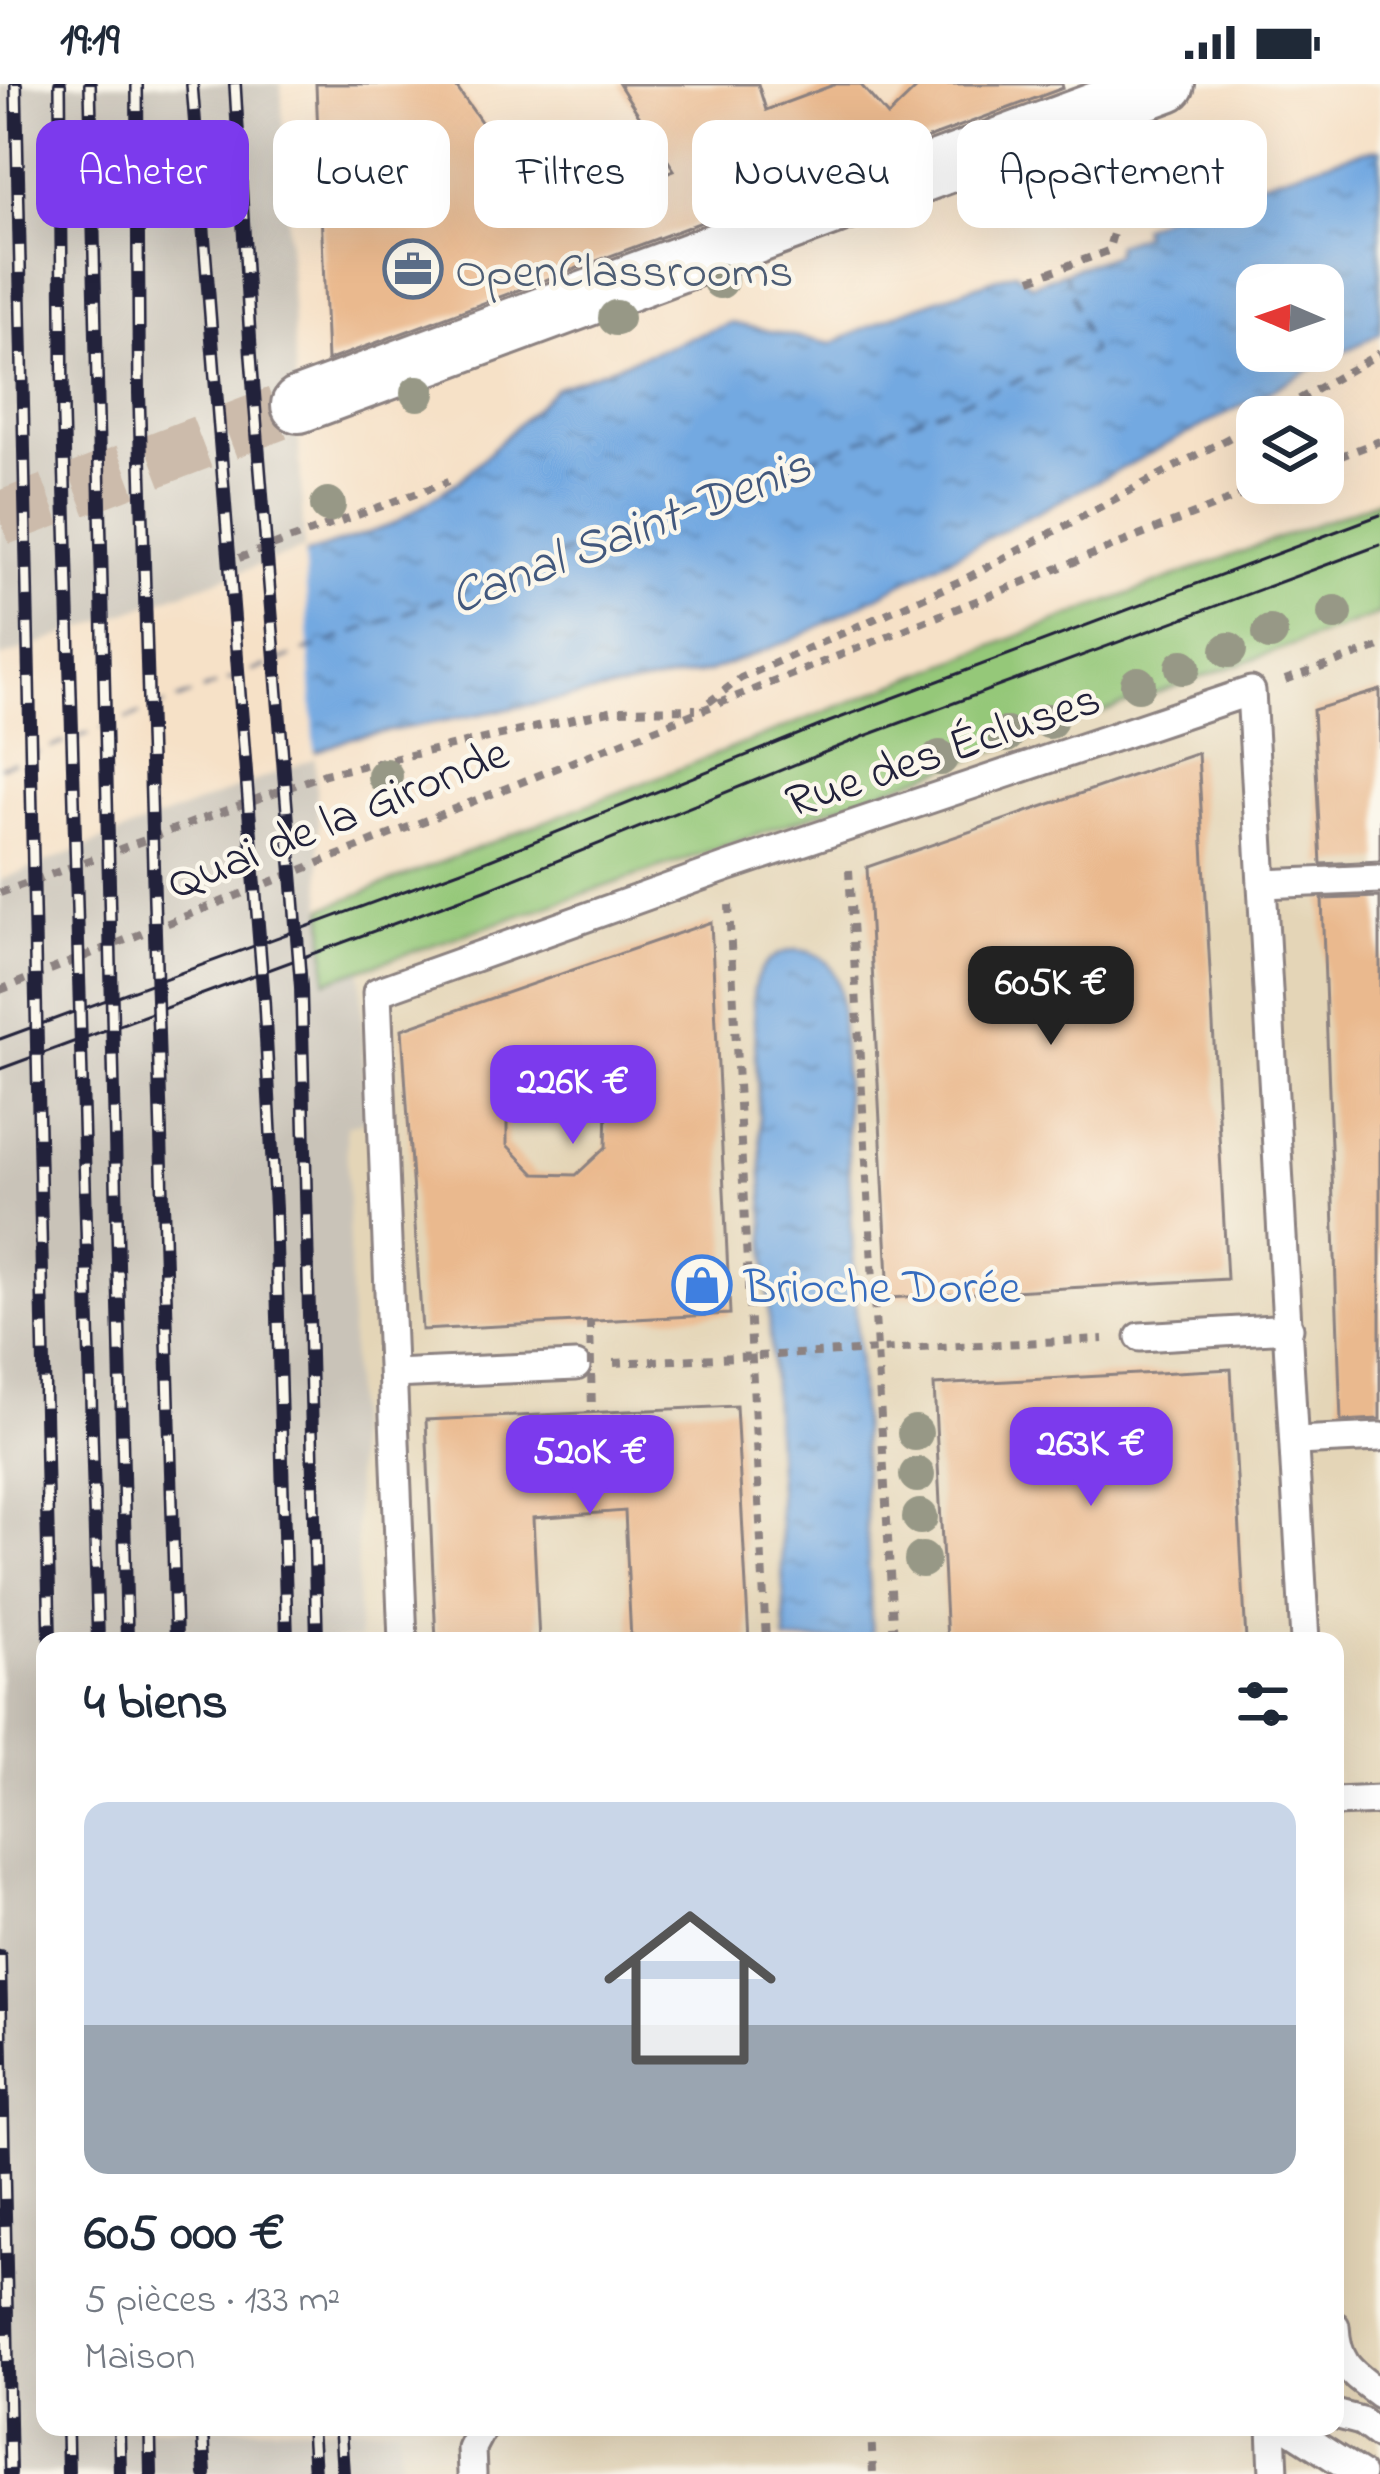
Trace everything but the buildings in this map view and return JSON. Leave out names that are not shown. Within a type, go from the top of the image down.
[{"type":"street","points":[[299,404],[1167,84]]},
{"type":"lane","name":"Rue des Écluses","points":[[403,1632],[377,992],[1251,691]]},
{"type":"lane","points":[[1251,691],[1305,1632]]},
{"type":"lane","points":[[1263,884],[1380,879]]},
{"type":"lane","points":[[1140,1337],[1289,1328]]},
{"type":"lane","points":[[393,1375],[576,1366]]},
{"type":"lane","points":[[1296,1441],[1380,1437]]},
{"type":"lane","points":[[1344,1802],[1380,1800]]},
{"type":"lane","points":[[1344,2365],[1380,2394]]},
{"type":"lane","points":[[1344,2417],[1380,2435]]},
{"type":"lane","points":[[472,2474],[471,2448],[477,2436]]},
{"type":"lane","points":[[1272,2436],[1274,2474]]},
{"type":"lane","points":[[1301,2436],[1360,2474]]},
{"type":"path","points":[[1031,279],[1064,271],[1108,251],[1115,228]]},
{"type":"path","points":[[1305,396],[1380,353]]},
{"type":"path","name":"Quai de la Gironde","points":[[0,893],[325,774],[614,710],[700,709],[741,677],[967,578],[1236,434]]},
{"type":"path","points":[[1344,455],[1380,441]]},
{"type":"path","points":[[238,558],[448,482]]},
{"type":"path","name":"Quai de la Gironde","points":[[0,990],[1236,497]]},
{"type":"path","points":[[1251,691],[1380,647]]},
{"type":"path","points":[[847,827],[893,1632]]},
{"type":"path","points":[[728,868],[765,1632]]},
{"type":"path","points":[[590,1321],[592,1413]]},
{"type":"path","points":[[576,1366],[1140,1337]]},
{"type":"path","points":[[871,2436],[873,2474]]},
{"type":"shaded area","points":[[0,84],[281,84],[283,120],[273,120],[273,228],[288,228],[326,980],[361,967],[365,1120],[346,1126],[359,1632],[36,1632],[36,2436],[399,2436],[401,2474],[0,2474]]},
{"type":"shaded area","points":[[1380,614],[1380,2474],[401,2474],[399,2436],[1344,2436],[1344,1632],[359,1632],[346,1126],[365,1119],[361,967],[748,838]]},
{"type":"green space","points":[[1380,500],[1380,614],[748,838],[326,981],[324,908],[1054,622]]},
{"type":"water","name":"Canal Saint-Denis","points":[[1380,149],[1380,333],[1344,352],[1344,264],[1236,264],[1236,372],[1305,372],[1260,396],[1236,396],[1236,408],[799,637],[708,672],[351,738],[0,874],[294,558],[392,525],[459,481],[556,388],[730,323],[831,344],[902,312],[1015,272],[1031,285],[1115,254],[1117,244],[1143,235],[1141,228],[1267,228],[1267,180]]},
{"type":"water","points":[[796,950],[814,954],[827,962],[840,993],[872,1632],[786,1632],[753,998],[756,980],[778,955]]},
{"type":"pier","points":[[304,549],[315,758],[0,880],[0,658]]},
{"type":"ferry route","points":[[0,767],[1092,352],[1065,273]]},
{"type":"tunnel","points":[[0,519],[299,405]]},
{"type":"tram line","points":[[0,1039],[478,864],[829,722],[1380,515]]},
{"type":"tram line","points":[[0,1069],[485,890],[865,736],[1380,545]]},
{"type":"railway","points":[[16,84],[50,1632]]},
{"type":"railway","points":[[60,84],[63,417],[98,1632]]},
{"type":"railway","points":[[90,84],[127,1632]]},
{"type":"railway","points":[[137,84],[139,393],[176,1632]]},
{"type":"railway","points":[[192,84],[264,1001],[287,1632]]},
{"type":"railway","points":[[235,84],[251,356],[301,987],[317,1632]]},
{"type":"railway","points":[[0,1956],[10,2474]]},
{"type":"railway","points":[[67,2436],[68,2474]]},
{"type":"railway","points":[[119,2436],[120,2474]]},
{"type":"railway","points":[[150,2436],[151,2474]]},
{"type":"railway","points":[[203,2436],[205,2474]]},
{"type":"railway","points":[[312,2436],[314,2474]]},
{"type":"railway","points":[[341,2436],[343,2474]]},
{"type":"place","name":"OpenClassrooms","points":[[413,269]]},
{"type":"place","name":"Brioche Dorée","points":[[702,1285]]}]
